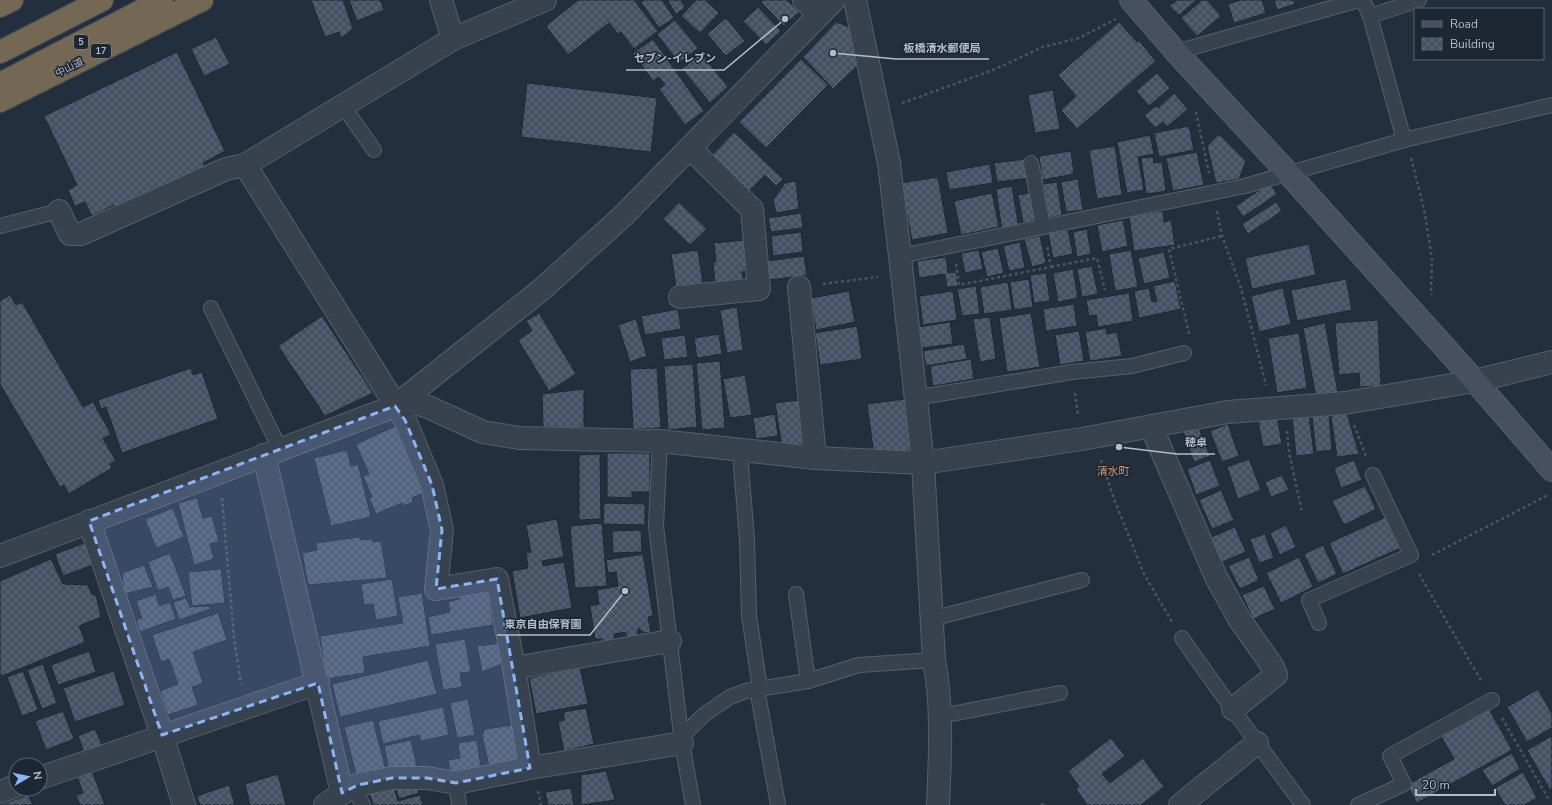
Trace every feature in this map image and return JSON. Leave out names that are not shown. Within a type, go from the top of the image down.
[{"type":"highway","points":[[0,6],[12,0]]},
{"type":"highway","points":[[0,52],[102,0]]},
{"type":"highway","name":"5","points":[[0,84],[162,0]]},
{"type":"highway","name":"中山道","points":[[0,101],[202,0]]},
{"type":"street","points":[[441,0],[453,39]]},
{"type":"street","points":[[59,211],[70,234],[81,234],[226,169],[245,165],[453,39],[545,0]]},
{"type":"street","points":[[395,406],[541,290],[624,215],[826,8],[804,0]]},
{"type":"street","points":[[855,0],[889,163],[923,463],[931,619],[934,660],[938,682],[941,716],[938,805]]},
{"type":"street","points":[[1134,4],[1475,380],[1552,470]]},
{"type":"street","points":[[680,297],[759,289],[752,209],[690,148]]},
{"type":"street","points":[[245,165],[405,420],[432,485],[442,530],[436,589],[496,579],[514,668],[530,768]]},
{"type":"street","points":[[799,287],[816,458]]},
{"type":"street","points":[[0,556],[395,406],[415,403],[428,407],[483,432],[519,438],[660,441],[816,458],[923,463],[1088,438],[1228,412],[1345,402],[1475,380],[1552,362]]},
{"type":"street","points":[[1151,426],[1216,577],[1238,617],[1273,667],[1276,676],[1233,709]]},
{"type":"street","points":[[272,452],[318,682],[346,798]]},
{"type":"street","points":[[89,521],[162,735],[184,805]]},
{"type":"street","points":[[514,668],[670,641]]},
{"type":"street","points":[[48,775],[318,682]]},
{"type":"street","points":[[346,798],[358,785],[392,778],[428,778],[456,783],[682,739]]},
{"type":"street","points":[[1180,805],[1257,743]]},
{"type":"lane","points":[[1176,52],[1359,0]]},
{"type":"lane","points":[[1363,0],[1370,16],[1404,140]]},
{"type":"lane","points":[[1370,16],[1419,0]]},
{"type":"lane","points":[[901,265],[954,246],[1043,226],[1245,186],[1404,140],[1552,105]]},
{"type":"lane","points":[[344,106],[374,150]]},
{"type":"lane","points":[[1031,163],[1043,226]]},
{"type":"lane","points":[[0,226],[59,211]]},
{"type":"lane","points":[[211,308],[272,452]]},
{"type":"lane","points":[[915,398],[1072,372],[1132,366],[1184,353]]},
{"type":"lane","points":[[660,441],[656,526],[682,739],[693,805]]},
{"type":"lane","points":[[743,450],[741,466],[747,540],[749,616],[758,688],[778,805]]},
{"type":"lane","points":[[1318,623],[1309,600],[1413,560],[1373,475]]},
{"type":"lane","points":[[931,619],[1082,580]]},
{"type":"lane","points":[[796,594],[808,681]]},
{"type":"lane","points":[[1182,638],[1302,805]]},
{"type":"lane","points":[[682,739],[705,714],[730,697],[758,688],[808,681],[859,665],[934,660]]},
{"type":"lane","points":[[941,716],[1060,693]]},
{"type":"lane","points":[[1358,805],[1404,784],[1390,756],[1492,700]]},
{"type":"lane","points":[[456,783],[459,805]]},
{"type":"path","points":[[878,111],[993,70],[1043,47],[1079,38],[1134,4]]},
{"type":"path","points":[[1196,110],[1222,236],[1241,288],[1279,407],[1302,512]]},
{"type":"path","points":[[1404,140],[1409,148],[1424,209],[1432,259],[1431,302]]},
{"type":"path","points":[[1043,226],[1051,267]]},
{"type":"path","points":[[1184,353],[1190,340],[1169,249],[1222,236]]},
{"type":"path","points":[[954,246],[960,285],[1097,258],[1104,290]]},
{"type":"path","points":[[799,287],[901,265]]},
{"type":"path","points":[[1072,372],[1088,438],[1144,574],[1182,638]]},
{"type":"path","points":[[1345,402],[1373,475]]},
{"type":"path","points":[[220,472],[234,638],[245,707]]},
{"type":"path","points":[[1548,494],[1413,560],[1419,574],[1549,800]]},
{"type":"path","points":[[1041,805],[1045,803],[1046,805]]},
{"type":"highlighted area","points":[[395,406],[405,420],[432,485],[442,530],[436,589],[497,579],[530,768],[456,783],[427,778],[392,778],[358,785],[342,793],[318,683],[162,735],[89,521]]},
{"type":"building","points":[[311,0],[343,0],[353,29],[341,38],[339,32],[325,37]]},
{"type":"building","points":[[349,0],[380,0],[384,10],[357,21]]},
{"type":"building","points":[[578,0],[634,0],[658,31],[634,49],[621,32],[618,34],[609,23],[568,55],[546,26]]},
{"type":"building","points":[[644,0],[662,0],[674,18],[659,28],[641,2]]},
{"type":"building","points":[[667,0],[681,0],[685,8],[676,14]]},
{"type":"building","points":[[696,0],[705,0],[719,13],[700,33],[681,16]]},
{"type":"building","points":[[763,0],[787,0],[799,12],[784,26],[761,2]]},
{"type":"building","points":[[1177,0],[1197,0],[1179,15],[1169,6]]},
{"type":"building","points":[[1202,0],[1207,0],[1221,16],[1197,36],[1181,18]]},
{"type":"building","points":[[1241,0],[1262,0],[1266,13],[1234,23],[1228,4]]},
{"type":"building","points":[[1274,0],[1294,0],[1295,4],[1277,10]]},
{"type":"building","points":[[758,7],[781,31],[766,45],[743,21]]},
{"type":"building","points":[[726,18],[745,41],[726,56],[707,34]]},
{"type":"building","points":[[675,20],[698,48],[679,63],[657,34]]},
{"type":"building","points":[[836,22],[852,28],[862,61],[833,89],[803,57]]},
{"type":"building","points":[[1119,22],[1137,42],[1139,41],[1156,61],[1077,129],[1061,110],[1076,96],[1058,75]]},
{"type":"building","points":[[216,37],[230,64],[204,76],[191,49]]},
{"type":"building","points":[[653,39],[704,111],[685,125],[659,89],[665,85],[659,77],[653,81],[633,53]]},
{"type":"building","points":[[177,52],[225,151],[203,163],[205,168],[117,211],[114,205],[92,216],[85,202],[75,206],[68,190],[77,185],[44,116]]},
{"type":"building","points":[[701,53],[728,87],[710,103],[682,69]]},
{"type":"building","points":[[801,59],[828,85],[766,148],[739,122]]},
{"type":"building","points":[[1157,73],[1170,88],[1149,106],[1136,91]]},
{"type":"building","points":[[527,83],[657,98],[651,152],[521,137]]},
{"type":"building","points":[[1053,90],[1060,129],[1035,133],[1028,95]]},
{"type":"building","points":[[1174,93],[1188,109],[1167,127],[1163,122],[1155,128],[1144,115],[1156,106],[1158,108]]},
{"type":"building","points":[[1189,126],[1194,150],[1159,157],[1154,133]]},
{"type":"building","points":[[734,132],[783,179],[776,186],[765,175],[749,191],[712,155]]},
{"type":"building","points":[[1219,134],[1246,161],[1239,179],[1216,183],[1207,146]]},
{"type":"building","points":[[1150,135],[1154,154],[1138,157],[1144,190],[1127,193],[1117,142]]},
{"type":"building","points":[[1115,146],[1122,195],[1097,199],[1089,150]]},
{"type":"building","points":[[1071,151],[1074,174],[1042,180],[1039,156]]},
{"type":"building","points":[[1197,152],[1204,185],[1173,191],[1166,158]]},
{"type":"building","points":[[1153,157],[1154,163],[1162,162],[1166,191],[1146,194],[1141,158]]},
{"type":"building","points":[[1026,159],[1029,178],[997,182],[994,163]]},
{"type":"building","points":[[990,164],[993,183],[949,190],[946,172]]},
{"type":"building","points":[[938,177],[948,233],[912,240],[901,183]]},
{"type":"building","points":[[1078,179],[1083,210],[1066,212],[1061,182]]},
{"type":"building","points":[[796,181],[799,209],[776,213],[773,200],[785,183]]},
{"type":"building","points":[[1057,182],[1062,215],[1048,218],[1043,184]]},
{"type":"building","points":[[1270,183],[1277,194],[1243,217],[1236,206]]},
{"type":"building","points":[[1012,186],[1019,228],[1002,231],[996,189]]},
{"type":"building","points":[[992,193],[999,227],[961,235],[954,201]]},
{"type":"building","points":[[1030,193],[1036,221],[1023,223],[1018,195]]},
{"type":"building","points":[[679,202],[707,229],[690,245],[663,219]]},
{"type":"building","points":[[1276,202],[1282,211],[1248,234],[1242,224]]},
{"type":"building","points":[[1163,211],[1164,222],[1171,220],[1175,245],[1134,251],[1129,216]]},
{"type":"building","points":[[801,213],[803,228],[771,232],[768,218]]},
{"type":"building","points":[[1123,220],[1128,246],[1102,252],[1097,225]]},
{"type":"building","points":[[1087,229],[1091,254],[1077,257],[1073,232]]},
{"type":"building","points":[[1068,230],[1073,254],[1053,258],[1048,233]]},
{"type":"building","points":[[801,232],[803,252],[773,256],[771,236]]},
{"type":"building","points":[[1040,236],[1046,263],[1032,267],[1024,239]]},
{"type":"building","points":[[744,240],[747,271],[742,272],[743,280],[715,283],[713,262],[716,262],[714,243]]},
{"type":"building","points":[[1020,242],[1025,268],[1009,271],[1003,246]]},
{"type":"building","points":[[1309,244],[1316,275],[1252,289],[1245,258]]},
{"type":"building","points":[[998,248],[1004,273],[987,277],[981,252]]},
{"type":"building","points":[[698,250],[703,283],[676,287],[671,254]]},
{"type":"building","points":[[979,250],[983,269],[965,273],[961,253]]},
{"type":"building","points":[[1131,250],[1138,287],[1115,291],[1109,254]]},
{"type":"building","points":[[1164,252],[1170,278],[1144,284],[1138,258]]},
{"type":"building","points":[[804,256],[807,275],[770,280],[767,261]]},
{"type":"building","points":[[946,257],[948,273],[956,272],[958,286],[947,287],[945,274],[919,278],[917,261]]},
{"type":"building","points":[[1092,266],[1098,294],[1082,297],[1077,269]]},
{"type":"building","points":[[1073,269],[1078,298],[1058,302],[1053,273]]},
{"type":"building","points":[[1046,273],[1050,301],[1034,303],[1030,275]]},
{"type":"building","points":[[1029,279],[1033,307],[1014,310],[1010,282]]},
{"type":"building","points":[[1346,279],[1352,310],[1297,321],[1291,290]]},
{"type":"building","points":[[1175,281],[1181,309],[1139,318],[1134,291],[1149,288],[1152,302],[1157,301],[1153,286]]},
{"type":"building","points":[[1008,282],[1012,310],[984,314],[980,287]]},
{"type":"building","points":[[976,286],[980,314],[962,316],[957,289]]},
{"type":"building","points":[[1283,288],[1291,324],[1259,332],[1251,296]]},
{"type":"building","points":[[849,291],[855,322],[816,330],[811,298]]},
{"type":"building","points":[[953,291],[957,320],[923,325],[919,296]]},
{"type":"building","points":[[1129,293],[1133,321],[1098,327],[1096,315],[1089,316],[1086,300]]},
{"type":"building","points":[[10,295],[16,305],[22,302],[83,407],[93,402],[111,434],[103,439],[116,461],[110,464],[112,468],[69,494],[64,485],[60,487],[0,384],[0,301]]},
{"type":"building","points":[[1074,304],[1077,326],[1046,331],[1043,309]]},
{"type":"building","points":[[737,307],[743,350],[727,353],[720,310]]},
{"type":"building","points":[[678,309],[681,329],[645,335],[641,316]]},
{"type":"building","points":[[539,313],[576,374],[549,391],[518,340],[532,331],[526,321]]},
{"type":"building","points":[[1031,313],[1040,367],[1007,372],[999,318]]},
{"type":"building","points":[[322,316],[373,393],[325,416],[278,346]]},
{"type":"building","points":[[990,317],[996,359],[980,362],[973,319]]},
{"type":"building","points":[[636,319],[647,356],[630,362],[618,325]]},
{"type":"building","points":[[1378,320],[1381,386],[1360,387],[1359,373],[1339,375],[1335,323]]},
{"type":"building","points":[[950,322],[953,344],[922,348],[918,327]]},
{"type":"building","points":[[1325,323],[1338,393],[1316,397],[1303,328]]},
{"type":"building","points":[[857,326],[862,359],[820,365],[815,333]]},
{"type":"building","points":[[1106,328],[1107,334],[1117,332],[1122,356],[1090,361],[1085,332]]},
{"type":"building","points":[[1079,331],[1084,361],[1060,365],[1055,335]]},
{"type":"building","points":[[1299,333],[1307,388],[1277,393],[1268,338]]},
{"type":"building","points":[[719,334],[722,354],[697,358],[694,338]]},
{"type":"building","points":[[685,335],[688,357],[664,360],[661,338]]},
{"type":"building","points":[[964,344],[967,359],[926,366],[923,351]]},
{"type":"building","points":[[971,359],[974,379],[933,386],[930,366]]},
{"type":"building","points":[[720,361],[725,428],[702,430],[696,363]]},
{"type":"building","points":[[693,364],[697,427],[668,430],[664,366]]},
{"type":"building","points":[[191,368],[193,375],[202,372],[218,419],[122,453],[106,407],[101,409],[98,400]]},
{"type":"building","points":[[657,368],[661,428],[633,429],[630,369]]},
{"type":"building","points":[[745,375],[752,415],[730,418],[723,379]]},
{"type":"building","points":[[584,389],[584,428],[543,427],[542,394]]},
{"type":"building","points":[[905,399],[912,450],[874,455],[867,404]]},
{"type":"building","points":[[799,400],[806,443],[782,447],[775,403]]},
{"type":"building","points":[[1347,413],[1359,454],[1337,457],[1331,416]]},
{"type":"building","points":[[775,414],[778,436],[756,439],[753,418]]},
{"type":"building","points":[[1309,415],[1314,454],[1296,456],[1292,417]]},
{"type":"building","points":[[1329,415],[1332,450],[1316,452],[1312,417]]},
{"type":"building","points":[[1277,417],[1282,444],[1263,447],[1258,420]]},
{"type":"building","points":[[1228,424],[1239,456],[1222,462],[1210,431]]},
{"type":"building","points":[[398,425],[427,491],[412,498],[413,502],[403,506],[402,503],[376,514],[369,498],[372,497],[363,476],[369,474],[356,444]]},
{"type":"building","points":[[1198,426],[1210,456],[1194,462],[1183,431]]},
{"type":"building","points":[[347,450],[351,466],[358,464],[371,517],[331,526],[314,458]]},
{"type":"building","points":[[607,453],[650,453],[650,492],[632,492],[632,498],[607,497]]},
{"type":"building","points":[[600,454],[601,519],[579,520],[579,455]]},
{"type":"building","points":[[1249,459],[1261,490],[1238,499],[1227,467]]},
{"type":"building","points":[[1210,460],[1220,486],[1196,495],[1187,469]]},
{"type":"building","points":[[1354,460],[1362,480],[1341,488],[1334,468]]},
{"type":"building","points":[[1282,475],[1289,490],[1271,497],[1265,482]]},
{"type":"building","points":[[1365,486],[1376,509],[1344,525],[1332,501]]},
{"type":"building","points":[[1221,490],[1234,520],[1212,529],[1199,500]]},
{"type":"building","points":[[197,498],[203,518],[212,516],[219,542],[210,544],[214,559],[194,565],[178,503]]},
{"type":"building","points":[[604,503],[645,504],[645,525],[603,524]]},
{"type":"building","points":[[173,508],[184,537],[156,548],[145,519]]},
{"type":"building","points":[[1386,517],[1400,548],[1343,574],[1329,543]]},
{"type":"building","points":[[557,519],[564,557],[542,561],[543,566],[564,562],[572,608],[520,618],[512,571],[528,568],[526,553],[531,552],[526,525]]},
{"type":"building","points":[[602,523],[607,586],[575,588],[570,526]]},
{"type":"building","points":[[1286,525],[1296,547],[1280,555],[1270,533]]},
{"type":"building","points":[[1235,527],[1246,552],[1217,564],[1207,539]]},
{"type":"building","points":[[641,530],[642,552],[613,553],[612,531]]},
{"type":"building","points":[[1265,534],[1274,558],[1259,563],[1250,539]]},
{"type":"building","points":[[360,537],[361,540],[372,539],[373,542],[381,541],[387,578],[308,585],[302,553],[317,550],[316,543]]},
{"type":"building","points":[[85,543],[93,565],[63,576],[55,554]]},
{"type":"building","points":[[1323,545],[1337,574],[1318,583],[1304,554]]},
{"type":"building","points":[[170,553],[186,596],[173,600],[168,587],[158,591],[148,562]]},
{"type":"building","points":[[643,554],[653,616],[648,617],[651,632],[644,633],[638,628],[638,636],[628,638],[625,632],[614,634],[614,641],[603,642],[602,639],[595,639],[590,606],[599,604],[597,590],[618,586],[616,572],[608,573],[606,560]]},
{"type":"building","points":[[1249,557],[1259,580],[1240,589],[1228,566]]},
{"type":"building","points":[[1299,557],[1313,587],[1281,603],[1266,573]]},
{"type":"building","points":[[51,559],[63,584],[88,585],[92,595],[96,595],[101,617],[79,626],[85,641],[83,643],[2,676],[0,673],[0,581]]},
{"type":"building","points":[[144,565],[153,587],[124,594],[122,573]]},
{"type":"building","points":[[221,569],[225,603],[192,606],[188,572]]},
{"type":"building","points":[[392,579],[398,616],[376,620],[373,604],[364,605],[361,584]]},
{"type":"building","points":[[1264,586],[1275,609],[1253,619],[1242,595]]},
{"type":"building","points":[[488,589],[493,625],[431,635],[428,617],[450,612],[448,602],[459,599],[459,593]]},
{"type":"building","points":[[422,593],[430,646],[363,657],[365,673],[326,679],[320,636],[403,623],[398,597]]},
{"type":"building","points":[[156,594],[159,606],[170,602],[176,619],[140,632],[136,620],[142,618],[136,601]]},
{"type":"building","points":[[186,598],[190,607],[209,606],[210,609],[179,620],[173,602]]},
{"type":"building","points":[[218,613],[227,640],[193,652],[203,683],[192,687],[198,705],[168,715],[160,691],[178,684],[169,659],[161,662],[152,635]]},
{"type":"building","points":[[465,639],[471,672],[460,673],[462,687],[443,690],[435,644]]},
{"type":"building","points":[[501,643],[504,663],[482,672],[477,646]]},
{"type":"building","points":[[89,651],[96,672],[58,685],[51,665]]},
{"type":"building","points":[[428,660],[437,694],[340,717],[332,684]]},
{"type":"building","points":[[43,664],[57,703],[42,709],[27,670]]},
{"type":"building","points":[[580,667],[588,704],[536,714],[529,678]]},
{"type":"building","points":[[23,671],[38,710],[22,716],[7,677]]},
{"type":"building","points":[[114,671],[125,705],[75,722],[63,688]]},
{"type":"building","points":[[1538,689],[1552,714],[1552,728],[1527,742],[1507,707]]},
{"type":"building","points":[[468,699],[475,735],[457,738],[450,703]]},
{"type":"building","points":[[443,707],[449,735],[421,741],[419,735],[383,744],[378,721]]},
{"type":"building","points":[[586,708],[594,744],[564,751],[558,722],[564,720],[564,712]]},
{"type":"building","points":[[1489,709],[1512,750],[1417,803],[1407,785],[1454,759],[1441,736]]},
{"type":"building","points":[[63,711],[74,739],[46,750],[35,721]]},
{"type":"building","points":[[373,720],[386,770],[357,778],[344,727]]},
{"type":"building","points":[[513,725],[519,761],[489,766],[482,735],[485,729]]},
{"type":"building","points":[[95,729],[103,747],[85,754],[78,736]]},
{"type":"building","points":[[1552,736],[1552,789],[1550,790],[1527,750]]},
{"type":"building","points":[[1111,738],[1125,756],[1102,774],[1110,783],[1143,758],[1164,787],[1141,805],[1087,805],[1076,789],[1079,786],[1068,771]]},
{"type":"building","points":[[411,740],[417,767],[389,770],[384,746]]},
{"type":"building","points":[[477,740],[481,767],[450,772],[448,760],[460,758],[458,743]]},
{"type":"building","points":[[1512,753],[1520,769],[1492,786],[1482,770]]},
{"type":"building","points":[[92,771],[105,805],[80,805],[76,795],[83,793],[77,776]]},
{"type":"building","points":[[606,771],[615,800],[581,805],[581,775]]},
{"type":"building","points":[[1523,772],[1537,798],[1524,805],[1505,805],[1495,788]]},
{"type":"building","points":[[278,774],[286,805],[250,805],[245,784]]},
{"type":"building","points":[[393,784],[398,801],[420,795],[423,805],[373,805],[369,791]]},
{"type":"building","points":[[394,784],[416,784],[419,793],[399,799]]},
{"type":"building","points":[[229,785],[235,805],[200,805],[197,796]]},
{"type":"building","points":[[571,788],[574,805],[548,805],[545,792]]},
{"type":"building","points":[[22,797],[29,797],[33,805],[0,805]]},
{"type":"place","name":"セブン-イレブン","points":[[785,19]]},
{"type":"place","name":"板橋清水郵便局","points":[[833,53]]},
{"type":"place","name":"穂卓","points":[[1119,447]]},
{"type":"place","name":"東京自由保育園","points":[[625,591]]},
{"type":"district","name":"清水町","points":[[1113,471]]}]
